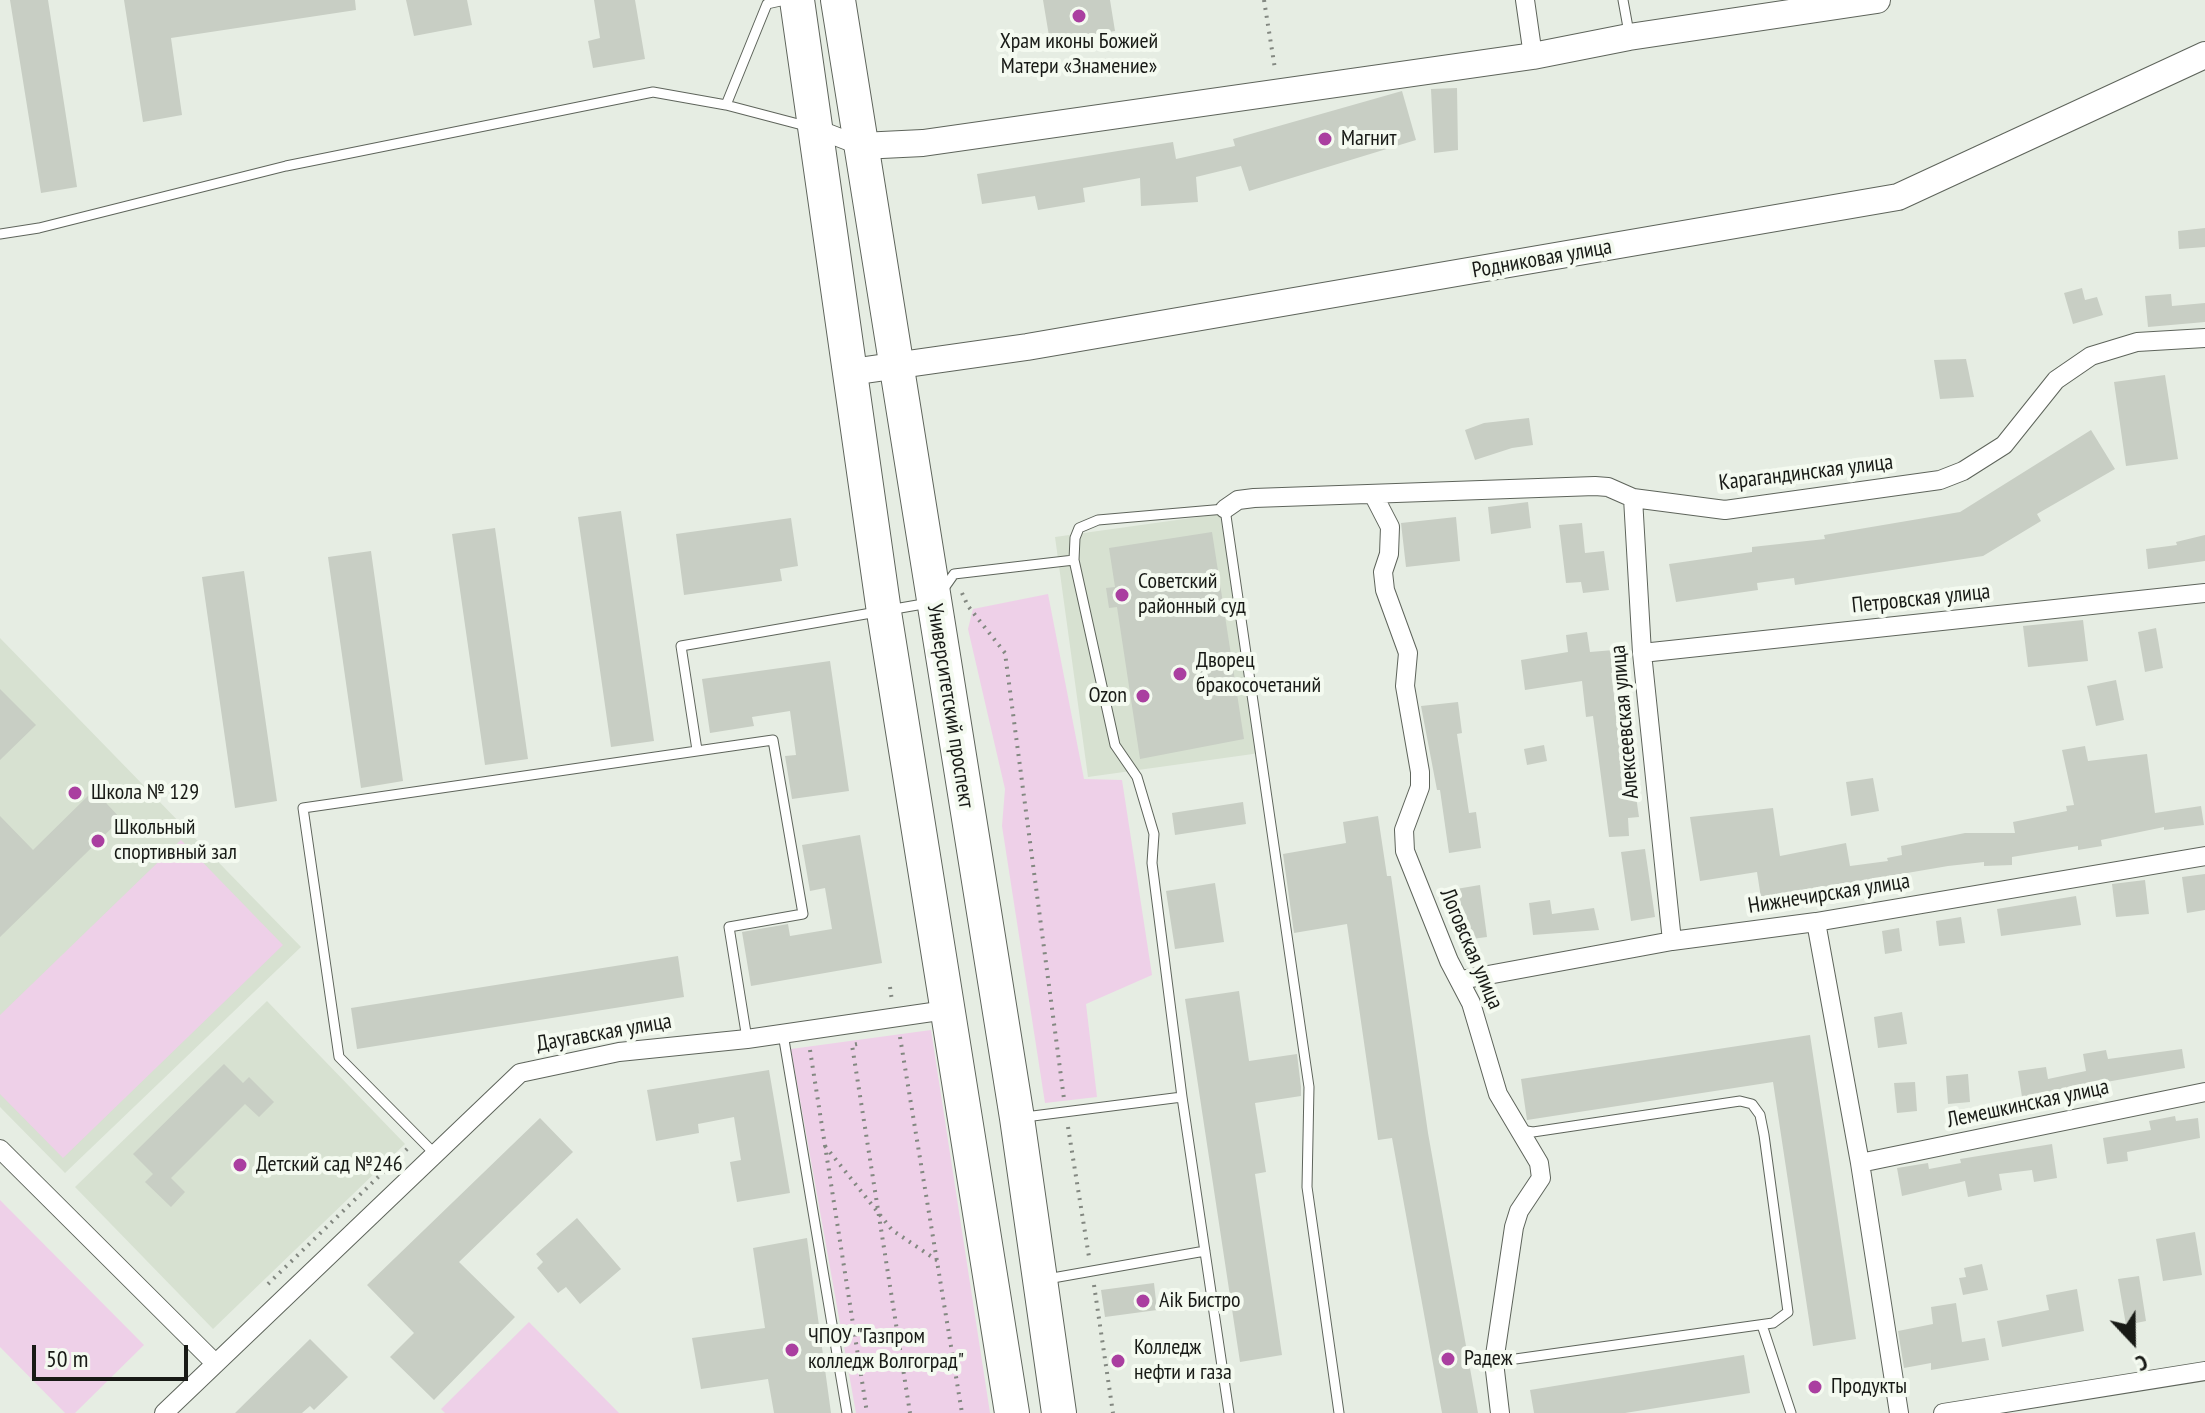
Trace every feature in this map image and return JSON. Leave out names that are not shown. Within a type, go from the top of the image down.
[{"type":"highway","points":[[797,0],[884,612],[1012,1413]]},
{"type":"highway","name":"Университетский проспект","points":[[842,10],[895,366],[1017,1118],[1059,1413]]},
{"type":"main road","points":[[861,146],[923,143],[1533,56],[1629,37],[1866,1]]},
{"type":"main road","name":"Родниковая улица","points":[[851,372],[1058,341],[1898,197],[2205,55]]},
{"type":"street","points":[[1525,0],[1533,56]]},
{"type":"street","points":[[817,129],[861,146]]},
{"type":"street","name":"Карагандинская улица","points":[[1225,509],[1238,500],[1254,498],[1595,486],[1633,498],[1725,510],[1940,480],[1963,471],[2004,445],[2056,380],[2091,356],[2137,342],[2205,338]]},
{"type":"street","name":"Логовская улица","points":[[1374,496],[1390,527],[1389,554],[1383,572],[1385,590],[1408,653],[1405,686],[1420,772],[1420,787],[1404,830],[1405,851],[1449,961],[1461,980],[1498,1094],[1539,1163],[1541,1178],[1519,1211],[1514,1227],[1494,1362],[1500,1413]]},
{"type":"street","name":"Алексеевская улица","points":[[1633,498],[1642,653],[1672,941]]},
{"type":"street","name":"Петровская улица","points":[[1642,653],[2205,593]]},
{"type":"street","name":"Нижнечирская улица","points":[[1461,980],[1672,941],[1816,922],[2205,856]]},
{"type":"street","points":[[1816,922],[1860,1163],[1899,1413]]},
{"type":"street","name":"Даугавская улица","points":[[164,1413],[433,1152],[520,1073],[619,1052],[747,1039],[946,1010]]},
{"type":"street","name":"Лемешкинская улица","points":[[1860,1163],[2205,1092]]},
{"type":"street","points":[[0,1149],[215,1363]]},
{"type":"street","points":[[1943,1413],[2205,1371]]},
{"type":"lane","points":[[726,105],[767,4],[785,0]]},
{"type":"lane","points":[[1623,0],[1629,37]]},
{"type":"lane","points":[[0,234],[39,228],[286,166],[653,92],[726,105],[817,129]]},
{"type":"lane","points":[[1229,1413],[1182,1097],[1152,863],[1154,834],[1137,777],[1115,745],[1074,560],[1075,538],[1079,528],[1098,520],[1225,509],[1309,1087],[1307,1187],[1339,1413]]},
{"type":"lane","points":[[697,750],[681,646],[934,603],[954,574],[1074,560]]},
{"type":"lane","points":[[433,1152],[339,1057],[303,808],[773,740],[803,914],[729,927],[747,1039]]},
{"type":"lane","points":[[783,1034],[847,1413]]},
{"type":"lane","points":[[1017,1118],[1182,1097]]},
{"type":"lane","points":[[1494,1362],[1762,1325],[1782,1320],[1788,1312],[1764,1135],[1760,1115],[1752,1104],[1740,1101],[1533,1132],[1518,1130]]},
{"type":"lane","points":[[1040,1280],[1205,1251]]},
{"type":"lane","points":[[1762,1325],[1791,1413]]},
{"type":"path","points":[[1264,0],[1271,43]]},
{"type":"path","name":"Университетский проспект","points":[[954,574],[968,606],[1005,653],[1065,1112],[1113,1413]]},
{"type":"path","points":[[890,987],[939,1262],[962,1413]]},
{"type":"path","points":[[888,1039],[900,1037]]},
{"type":"path","points":[[837,1047],[864,1043]]},
{"type":"path","points":[[852,1045],[910,1413]]},
{"type":"path","points":[[823,1049],[808,1050],[867,1413]]},
{"type":"path","points":[[258,1294],[419,1138]]},
{"type":"path","points":[[824,1144],[892,1230],[939,1262]]},
{"type":"shaded area","points":[[1227,513],[1260,753],[1088,777],[1055,537]]},
{"type":"shaded area","points":[[1048,594],[1084,779],[1122,780],[1152,975],[1086,1004],[1097,1097],[1045,1103],[1002,826],[1005,789],[968,629],[973,609]]},
{"type":"shaded area","name":"Школа № 129","points":[[0,638],[301,947],[65,1173],[0,1107]]},
{"type":"shaded area","points":[[181,840],[283,945],[63,1158],[0,1094],[0,1015]]},
{"type":"shaded area","name":"Детский сад №246","points":[[267,1001],[405,1144],[213,1329],[75,1187]]},
{"type":"shaded area","points":[[931,1030],[990,1413],[856,1413],[791,1049]]},
{"type":"shaded area","points":[[0,1200],[144,1345],[75,1413],[65,1413],[0,1347]]},
{"type":"shaded area","points":[[529,1322],[619,1413],[445,1413],[441,1409]]},
{"type":"building","points":[[10,0],[48,0],[77,187],[41,193]]},
{"type":"building","points":[[124,0],[355,0],[356,10],[171,38],[182,115],[143,122]]},
{"type":"building","points":[[406,0],[467,0],[472,25],[414,36]]},
{"type":"building","points":[[594,0],[635,0],[645,59],[593,68],[588,41],[600,38]]},
{"type":"building","name":"Храм иконы Божией Матери «Знамение»","points":[[1043,0],[1110,0],[1115,31],[1050,42]]},
{"type":"building","points":[[1457,88],[1458,150],[1434,153],[1431,89]]},
{"type":"building","points":[[1402,91],[1416,140],[1249,191],[1241,166],[1196,177],[1198,202],[1141,206],[1140,178],[1083,188],[1085,202],[1038,210],[1035,196],[982,204],[977,174],[1173,142],[1176,159],[1235,146],[1233,139]]},
{"type":"building","points":[[2205,228],[2205,247],[2179,249],[2178,231]]},
{"type":"building","points":[[2082,288],[2085,300],[2097,297],[2103,315],[2073,324],[2064,293]]},
{"type":"building","points":[[2171,294],[2172,306],[2205,303],[2205,322],[2148,327],[2145,296]]},
{"type":"building","points":[[1966,359],[1974,397],[1940,399],[1934,360]]},
{"type":"building","points":[[2165,375],[2178,459],[2126,466],[2114,382]]},
{"type":"building","points":[[1529,418],[1533,445],[1475,460],[1465,430],[1484,423]]},
{"type":"building","points":[[2091,430],[2115,469],[2037,514],[2041,521],[1983,556],[1795,585],[1794,578],[1757,583],[1758,590],[1676,602],[1669,564],[1752,552],[1752,547],[1825,539],[1824,535],[1960,512]]},
{"type":"building","points":[[1528,502],[1531,528],[1491,534],[1488,507]]},
{"type":"building","points":[[621,511],[654,741],[611,747],[578,517]]},
{"type":"building","points":[[1456,517],[1460,561],[1406,567],[1401,523]]},
{"type":"building","points":[[791,518],[798,566],[780,569],[782,581],[684,595],[676,534]]},
{"type":"building","points":[[1582,523],[1585,553],[1604,551],[1609,590],[1583,593],[1581,582],[1566,583],[1559,525]]},
{"type":"building","points":[[495,528],[528,759],[485,765],[452,534]]},
{"type":"building","name":"Дворец бракосочетаний","points":[[1212,532],[1244,739],[1140,759],[1117,607],[1109,608],[1106,588],[1115,587],[1109,548]]},
{"type":"building","points":[[2205,535],[2205,561],[2148,569],[2146,549],[2177,545],[2176,542]]},
{"type":"building","points":[[371,551],[403,781],[361,788],[328,557]]},
{"type":"building","points":[[244,571],[277,801],[235,808],[202,577]]},
{"type":"building","points":[[2083,620],[2088,661],[2028,667],[2023,626]]},
{"type":"building","points":[[2156,628],[2163,668],[2145,672],[2138,632]]},
{"type":"building","points":[[1587,632],[1590,652],[1614,650],[1616,673],[1611,673],[1618,725],[1623,724],[1625,742],[1628,741],[1639,817],[1628,818],[1629,836],[1609,837],[1593,716],[1586,717],[1582,681],[1525,690],[1521,660],[1568,652],[1566,635]]},
{"type":"building","points":[[830,661],[849,791],[792,799],[785,756],[796,755],[790,711],[752,717],[754,726],[710,733],[702,679]]},
{"type":"building","points":[[2116,680],[2124,720],[2096,726],[2087,686]]},
{"type":"building","points":[[0,689],[36,725],[0,760]]},
{"type":"building","points":[[1458,702],[1462,733],[1457,734],[1469,813],[1476,812],[1481,848],[1449,853],[1440,790],[1437,790],[1421,706]]},
{"type":"building","points":[[1544,745],[1547,761],[1527,765],[1524,749]]},
{"type":"building","points":[[2085,746],[2088,761],[2147,754],[2155,813],[2201,806],[2204,825],[2164,830],[2164,827],[2101,840],[2102,846],[2078,850],[2078,846],[2012,857],[2012,865],[1984,866],[1984,862],[1948,866],[1761,898],[1757,872],[1700,881],[1690,817],[1773,808],[1780,856],[1846,843],[1850,866],[1888,861],[1887,858],[1902,855],[1901,846],[1965,833],[2015,833],[2013,822],[2067,811],[2066,806],[2074,805],[2062,750]]},
{"type":"building","points":[[1873,778],[1879,811],[1851,816],[1846,782]]},
{"type":"building","points":[[94,790],[121,819],[0,937],[0,816],[33,850]]},
{"type":"building","points":[[1243,802],[1246,824],[1175,835],[1172,813]]},
{"type":"building","points":[[1378,816],[1387,876],[1391,876],[1428,1133],[1478,1413],[1442,1413],[1392,1138],[1378,1140],[1347,924],[1294,933],[1283,854],[1346,843],[1343,822]]},
{"type":"building","points":[[860,835],[882,963],[751,986],[742,932],[788,924],[790,936],[832,929],[825,888],[810,891],[802,845]]},
{"type":"building","points":[[1645,849],[1655,917],[1631,921],[1621,852]]},
{"type":"building","points":[[2205,874],[2205,910],[2187,913],[2182,877]]},
{"type":"building","points":[[2145,880],[2149,914],[2116,917],[2112,884]]},
{"type":"building","points":[[1215,883],[1224,942],[1175,949],[1166,891]]},
{"type":"building","points":[[1480,885],[1487,937],[1464,940],[1456,889]]},
{"type":"building","points":[[2076,896],[2081,925],[2001,936],[1997,909]]},
{"type":"building","points":[[1550,900],[1552,914],[1594,908],[1599,930],[1533,935],[1529,903]]},
{"type":"building","points":[[1961,917],[1965,943],[1939,946],[1936,921]]},
{"type":"building","points":[[1899,928],[1902,951],[1885,954],[1882,931]]},
{"type":"building","points":[[678,956],[684,997],[357,1049],[351,1008]]},
{"type":"building","points":[[1239,991],[1249,1061],[1297,1054],[1301,1087],[1301,1096],[1255,1103],[1266,1172],[1255,1174],[1282,1355],[1240,1362],[1185,999]]},
{"type":"building","points":[[1902,1012],[1907,1044],[1878,1048],[1874,1017]]},
{"type":"building","points":[[1810,1035],[1856,1339],[1813,1346],[1773,1082],[1527,1120],[1521,1079]]},
{"type":"building","points":[[2182,1049],[2185,1068],[2022,1097],[2018,1071],[2046,1067],[2048,1079],[2086,1071],[2083,1054],[2106,1050],[2108,1059]]},
{"type":"building","name":"Детский сад №246","points":[[224,1064],[243,1083],[249,1077],[274,1102],[259,1117],[245,1104],[171,1178],[185,1192],[171,1207],[145,1182],[153,1174],[133,1154]]},
{"type":"building","points":[[769,1070],[790,1193],[737,1202],[730,1162],[741,1160],[734,1117],[698,1124],[699,1133],[656,1141],[647,1090]]},
{"type":"building","points":[[1968,1074],[1970,1102],[1948,1104],[1946,1076]]},
{"type":"building","points":[[1915,1082],[1917,1111],[1897,1113],[1894,1083]]},
{"type":"building","points":[[2175,1116],[2176,1121],[2198,1118],[2200,1138],[2127,1152],[2128,1161],[2107,1164],[2103,1138],[2151,1130],[2149,1121]]},
{"type":"building","points":[[540,1118],[573,1152],[459,1262],[515,1317],[434,1400],[390,1357],[414,1333],[367,1285]]},
{"type":"building","points":[[2052,1144],[2057,1178],[2034,1182],[2032,1170],[1999,1174],[2002,1190],[1968,1197],[1965,1181],[1902,1196],[1897,1168],[1928,1163],[1929,1169],[1961,1163],[1960,1159]]},
{"type":"building","points":[[577,1218],[621,1269],[580,1304],[566,1287],[558,1293],[537,1268],[543,1262],[536,1254]]},
{"type":"building","points":[[2195,1232],[2202,1275],[2163,1281],[2156,1239]]},
{"type":"building","name":"ЧПОУ \"Газпром колледж Волгоград\"","points":[[807,1238],[831,1413],[774,1413],[768,1379],[701,1389],[692,1338],[765,1328],[753,1248]]},
{"type":"building","points":[[1982,1264],[1988,1290],[1963,1295],[1959,1278],[1966,1277],[1964,1268]]},
{"type":"building","points":[[2139,1276],[2146,1321],[2126,1325],[2118,1279]]},
{"type":"building","points":[[1154,1283],[1157,1310],[1105,1317],[1101,1290]]},
{"type":"building","points":[[2077,1289],[2084,1331],[2002,1347],[1997,1321],[2049,1310],[2046,1295]]},
{"type":"building","points":[[1956,1303],[1962,1342],[1985,1338],[1989,1360],[1931,1370],[1931,1363],[1904,1368],[1898,1331],[1933,1324],[1931,1307]]},
{"type":"building","points":[[310,1339],[348,1377],[314,1410],[310,1406],[302,1413],[235,1413]]},
{"type":"building","points":[[1744,1355],[1750,1393],[1625,1413],[1534,1413],[1530,1390]]},
{"type":"place","name":"Храм иконы Божией Матери «Знамение»","points":[[1079,16]]},
{"type":"place","name":"Магнит","points":[[1325,139]]},
{"type":"place","name":"Советский районный суд","points":[[1122,595]]},
{"type":"place","name":"Дворец бракосочетаний","points":[[1180,674]]},
{"type":"place","name":"Ozon","points":[[1143,696]]},
{"type":"place","name":"Школа № 129","points":[[75,793]]},
{"type":"place","name":"Школьный спортивный зал","points":[[98,841]]},
{"type":"place","name":"Детский сад №246","points":[[240,1165]]},
{"type":"place","name":"Aik Бистро","points":[[1143,1301]]},
{"type":"place","name":"ЧПОУ \"Газпром колледж Волгоград\"","points":[[792,1350]]},
{"type":"place","name":"Радеж","points":[[1448,1359]]},
{"type":"place","name":"Колледж нефти и газа","points":[[1118,1361]]},
{"type":"place","name":"Продукты","points":[[1815,1387]]}]
